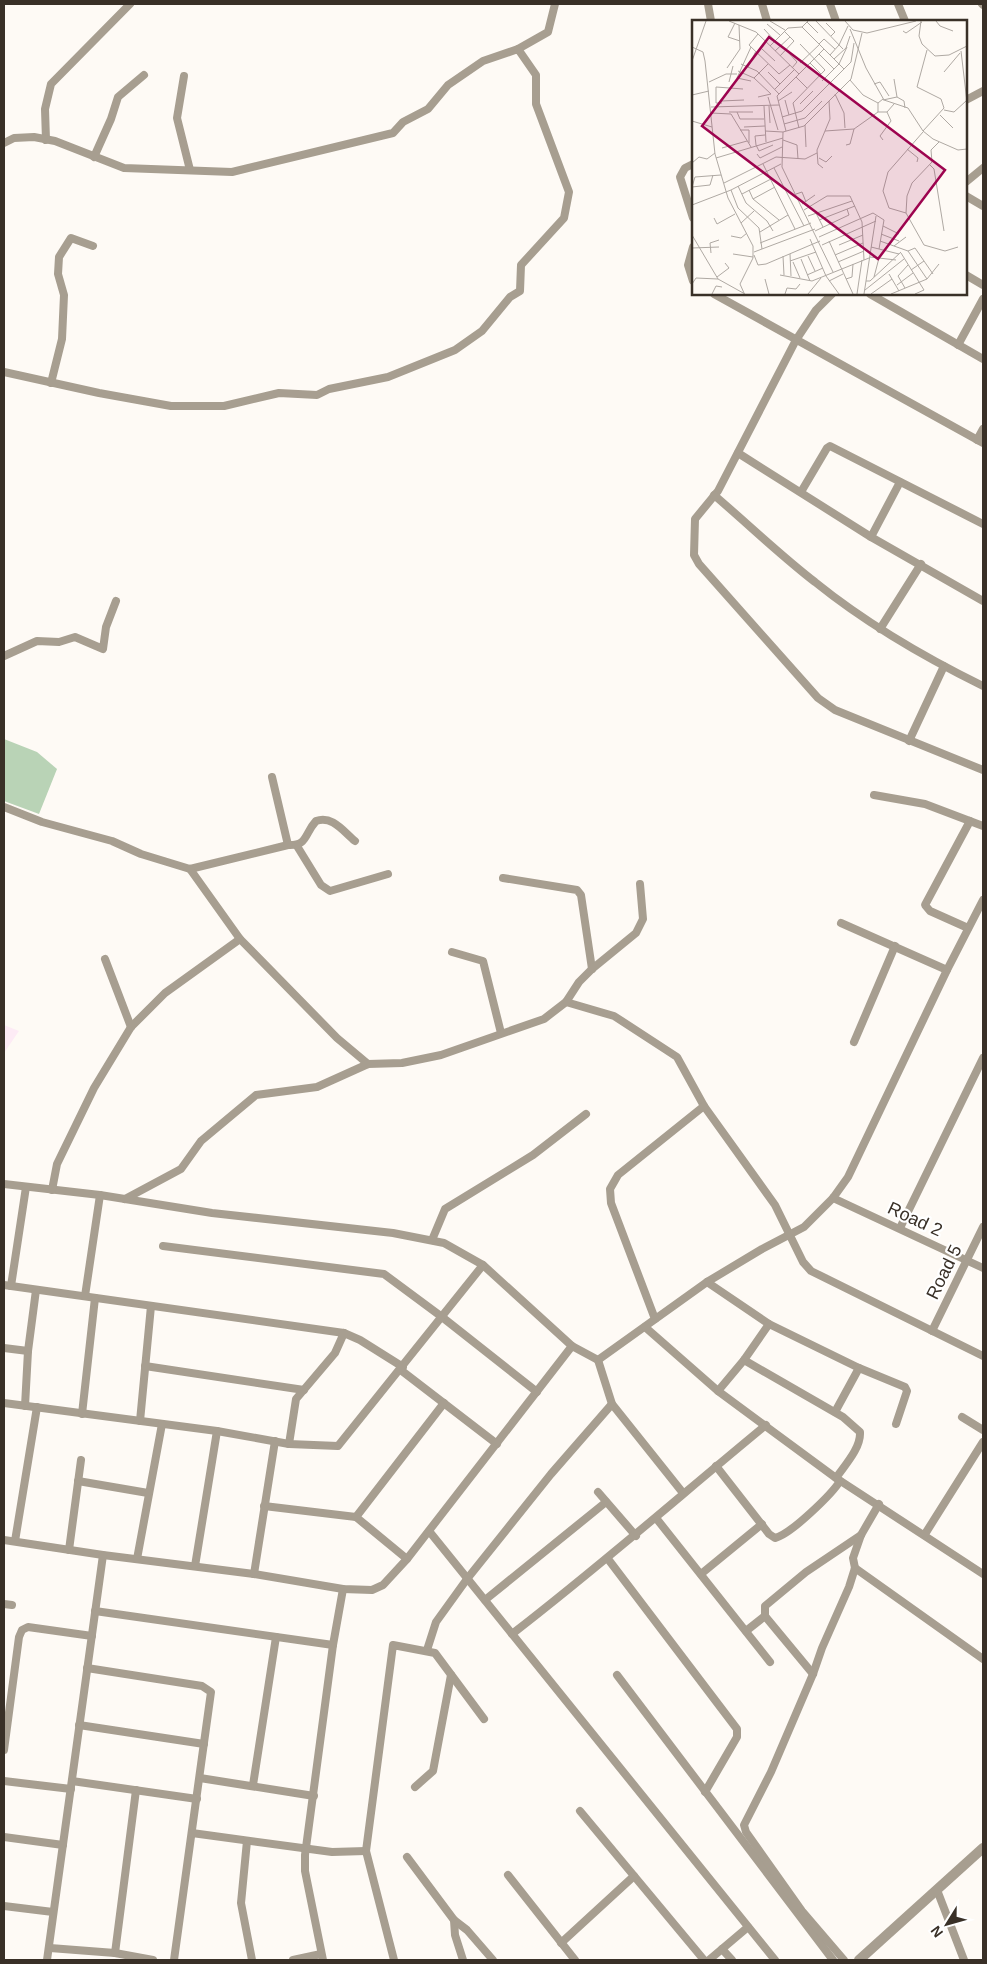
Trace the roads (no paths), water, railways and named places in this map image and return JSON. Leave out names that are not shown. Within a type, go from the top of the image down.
[{"type":"street","points":[[46,140],[46,109],[51,84],[130,4]]},
{"type":"street","points":[[4,143],[14,138],[34,137],[124,168],[232,172],[392,133],[403,122],[428,109],[448,85],[483,61],[518,49],[548,32],[555,4]]},
{"type":"street","points":[[708,4],[711,20]]},
{"type":"street","points":[[761,4],[767,20]]},
{"type":"street","points":[[830,4],[836,20]]},
{"type":"street","points":[[898,4],[905,20]]},
{"type":"street","points":[[4,372],[171,406],[224,406],[279,393],[317,395],[329,389],[388,377],[455,350],[482,331],[510,298],[520,291],[521,265],[564,218],[569,192],[536,104],[536,75],[518,49]]},
{"type":"street","points":[[94,157],[111,120],[118,97],[144,75]]},
{"type":"street","points":[[184,76],[177,118],[190,170]]},
{"type":"street","points":[[967,99],[983,91]]},
{"type":"street","points":[[692,164],[685,168],[680,177],[692,215]]},
{"type":"street","points":[[967,181],[983,168]]},
{"type":"street","points":[[967,197],[983,206]]},
{"type":"street","points":[[51,382],[62,339],[64,295],[58,274],[59,257],[71,238],[93,246]]},
{"type":"street","points":[[692,251],[688,265],[692,278]]},
{"type":"street","points":[[967,276],[983,285]]},
{"type":"street","points":[[716,295],[980,442],[983,429]]},
{"type":"street","points":[[831,295],[816,310],[796,340],[738,453],[714,495],[695,519],[694,555],[699,564],[818,698],[835,710],[983,770]]},
{"type":"street","points":[[872,295],[983,359]]},
{"type":"street","points":[[958,345],[983,299]]},
{"type":"street","points":[[801,492],[826,448],[830,446],[983,524]]},
{"type":"street","points":[[738,453],[871,536],[983,601]]},
{"type":"street","points":[[871,536],[900,482]]},
{"type":"street","points":[[714,495],[816,583],[880,629],[983,686]]},
{"type":"street","points":[[880,629],[921,564]]},
{"type":"street","points":[[4,656],[37,641],[59,642],[75,637],[103,648],[106,627],[116,600]]},
{"type":"street","points":[[909,741],[944,666]]},
{"type":"street","points":[[272,777],[288,845]]},
{"type":"street","points":[[874,794],[925,804],[983,826]]},
{"type":"street","points":[[4,807],[42,822],[112,841],[141,854],[190,869],[288,845],[297,846],[303,843],[316,821],[323,819],[328,819],[355,841]]},
{"type":"street","points":[[968,928],[930,911],[925,904],[970,821]]},
{"type":"street","points":[[297,846],[321,885],[330,891],[388,874]]},
{"type":"street","points":[[190,869],[240,939],[337,1038],[368,1064]]},
{"type":"street","points":[[503,878],[577,890],[580,894],[592,969]]},
{"type":"street","points":[[125,1199],[181,1169],[201,1141],[256,1095],[317,1087],[368,1064],[402,1064],[431,1057],[544,1019],[566,1002],[575,986],[592,969],[631,938],[641,927],[643,919],[640,884]]},
{"type":"street","points":[[598,1360],[707,1282],[804,1227],[834,1198],[848,1177],[947,970],[983,902]]},
{"type":"street","points":[[842,923],[947,970]]},
{"type":"street","points":[[52,1190],[57,1164],[94,1088],[131,1027],[165,993],[240,939]]},
{"type":"street","points":[[854,1042],[894,946]]},
{"type":"street","points":[[452,952],[483,962],[501,1033]]},
{"type":"street","points":[[105,959],[131,1027]]},
{"type":"street","points":[[566,1002],[614,1016],[677,1057],[704,1106],[775,1205],[803,1262],[811,1271],[983,1356]]},
{"type":"street","points":[[900,1228],[983,1058]]},
{"type":"street","points":[[655,1319],[611,1203],[610,1189],[618,1175],[704,1106]]},
{"type":"street","points":[[432,1240],[445,1209],[533,1155],[586,1114]]},
{"type":"street","points":[[4,1184],[100,1195],[212,1213],[393,1233],[444,1243],[483,1265],[572,1346],[598,1360],[612,1404],[683,1493]]},
{"type":"street","points":[[26,1187],[7,1286],[344,1333],[360,1340],[402,1368],[402,1371],[497,1444]]},
{"type":"street","points":[[85,1296],[100,1195]]},
{"type":"street","name":"Road 2","points":[[834,1198],[983,1268]]},
{"type":"street","name":"Road 5","points":[[932,1331],[983,1227]]},
{"type":"street","points":[[162,1246],[384,1274],[442,1316],[537,1392]]},
{"type":"street","points":[[4,1403],[217,1431],[289,1444],[338,1446],[483,1265]]},
{"type":"street","points":[[707,1282],[768,1324],[907,1389],[896,1424]]},
{"type":"street","points":[[25,1406],[28,1351],[36,1290]]},
{"type":"street","points":[[82,1414],[95,1298]]},
{"type":"street","points":[[140,1421],[152,1306]]},
{"type":"street","points":[[718,1391],[744,1360],[768,1324]]},
{"type":"street","points":[[645,1327],[718,1391],[838,1479],[925,1534],[983,1574]]},
{"type":"street","points":[[289,1444],[296,1399],[335,1353],[344,1333]]},
{"type":"street","points":[[4,1540],[103,1555],[254,1574],[343,1589],[372,1590],[378,1588],[407,1559],[572,1346]]},
{"type":"street","points":[[4,1348],[28,1351]]},
{"type":"street","points":[[716,1466],[772,1537],[784,1535],[834,1491],[838,1479],[861,1439],[860,1432],[835,1412],[744,1360]]},
{"type":"street","points":[[145,1366],[304,1390]]},
{"type":"street","points":[[835,1412],[859,1368]]},
{"type":"street","points":[[356,1517],[444,1403]]},
{"type":"street","points":[[427,1650],[436,1622],[468,1579],[551,1474],[612,1404]]},
{"type":"street","points":[[15,1541],[37,1408]]},
{"type":"street","points":[[962,1417],[983,1430]]},
{"type":"street","points":[[137,1559],[162,1424]]},
{"type":"street","points":[[512,1634],[636,1536],[683,1493],[766,1425]]},
{"type":"street","points":[[195,1566],[217,1431]]},
{"type":"street","points":[[254,1574],[275,1441]]},
{"type":"street","points":[[925,1534],[983,1442]]},
{"type":"street","points":[[69,1550],[81,1460]]},
{"type":"street","points":[[78,1481],[148,1494]]},
{"type":"street","points":[[598,1492],[636,1536]]},
{"type":"street","points":[[485,1600],[606,1502]]},
{"type":"street","points":[[844,1960],[802,1911],[746,1832],[744,1825],[771,1772],[813,1674],[855,1568],[853,1558],[861,1535],[879,1504]]},
{"type":"street","points":[[264,1506],[356,1517],[407,1559]]},
{"type":"street","points":[[656,1518],[770,1662]]},
{"type":"street","points":[[701,1574],[762,1524]]},
{"type":"street","points":[[429,1531],[775,1960]]},
{"type":"street","points":[[813,1674],[765,1616],[765,1606],[769,1601],[861,1535]]},
{"type":"street","points":[[48,1960],[53,1912],[103,1555]]},
{"type":"street","points":[[608,1559],[736,1729],[737,1737],[705,1792]]},
{"type":"street","points":[[855,1568],[983,1658]]},
{"type":"street","points":[[293,1960],[322,1957],[305,1871],[306,1849],[333,1645],[343,1589]]},
{"type":"street","points":[[95,1611],[333,1645]]},
{"type":"street","points":[[746,1631],[765,1616]]},
{"type":"street","points":[[4,1750],[19,1637],[22,1630],[28,1628],[92,1636]]},
{"type":"street","points":[[253,1785],[276,1637]]},
{"type":"street","points":[[394,1960],[366,1851],[394,1645],[435,1653],[484,1718]]},
{"type":"street","points":[[87,1668],[202,1686],[208,1690],[211,1698],[174,1960]]},
{"type":"street","points":[[415,1787],[433,1771],[452,1675]]},
{"type":"street","points":[[616,1675],[833,1960]]},
{"type":"street","points":[[79,1724],[204,1744]]},
{"type":"street","points":[[200,1778],[314,1796]]},
{"type":"street","points":[[4,1781],[136,1790],[196,1799]]},
{"type":"street","points":[[115,1953],[136,1790]]},
{"type":"street","points":[[580,1811],[704,1960]]},
{"type":"street","points":[[192,1832],[332,1852],[366,1851]]},
{"type":"street","points":[[4,1837],[63,1845]]},
{"type":"street","points":[[247,1841],[241,1903],[252,1960]]},
{"type":"street","points":[[859,1960],[982,1851]]},
{"type":"street","points":[[407,1857],[454,1920],[467,1930],[493,1960]]},
{"type":"street","points":[[508,1875],[575,1960]]},
{"type":"street","points":[[561,1943],[634,1876]]},
{"type":"street","points":[[937,1890],[964,1960]]},
{"type":"street","points":[[4,1906],[53,1912]]},
{"type":"street","points":[[454,1920],[455,1936],[463,1960]]},
{"type":"street","points":[[709,1960],[748,1927]]},
{"type":"street","points":[[50,1948],[115,1953],[154,1960]]},
{"type":"street","points":[[722,1949],[732,1960]]}]
